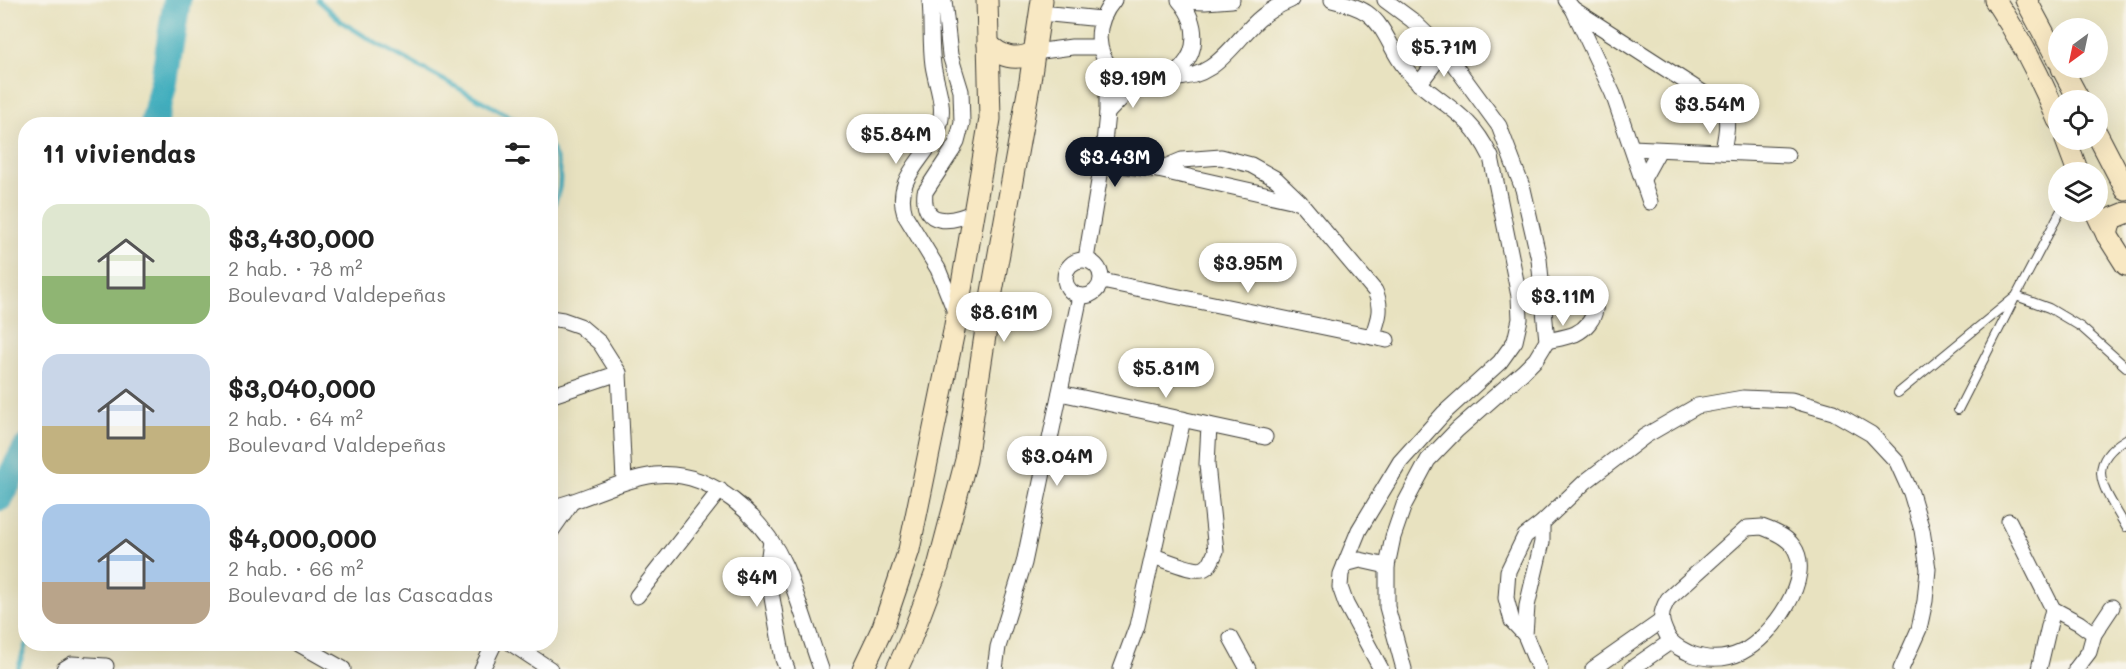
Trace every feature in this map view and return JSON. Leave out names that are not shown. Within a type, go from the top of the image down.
[{"type":"main road","points":[[863,669],[883,627],[909,550],[957,317],[990,119],[987,0]]},
{"type":"main road","points":[[1995,0],[2014,29],[2048,96]]},
{"type":"main road","points":[[2026,0],[2048,41]]},
{"type":"main road","points":[[897,669],[938,567],[966,459],[990,303],[1035,52],[1041,6]]},
{"type":"main road","points":[[988,44],[999,54],[1014,58],[1035,52]]},
{"type":"main road","points":[[2105,150],[2126,190]]},
{"type":"main road","points":[[2107,235],[2111,219],[2126,213]]},
{"type":"main road","points":[[2101,222],[2126,265]]},
{"type":"street","points":[[930,0],[933,67],[941,99],[941,115],[933,139],[905,181],[902,206],[905,215],[938,269],[957,317]]},
{"type":"street","points":[[944,0],[950,55],[961,91],[963,112],[957,142],[925,192],[924,198],[931,215],[943,221],[956,220],[974,212]]},
{"type":"street","points":[[1114,0],[1101,19],[1098,29],[1099,47],[1107,63],[1119,76],[1136,83],[1154,84],[1170,78],[1184,66],[1192,51],[1195,33],[1190,16],[1179,0]]},
{"type":"street","points":[[1179,0],[1205,2],[1232,0]]},
{"type":"street","points":[[1170,78],[1199,75],[1221,60],[1258,20],[1291,0]]},
{"type":"street","points":[[1332,0],[1349,4],[1366,12],[1380,26],[1402,65],[1419,84],[1468,122],[1482,141],[1491,157],[1519,296],[1520,319],[1515,341],[1500,362],[1444,413],[1400,462],[1359,531],[1341,574],[1340,587],[1346,604],[1381,669]]},
{"type":"street","points":[[1385,0],[1412,20],[1444,51],[1499,126],[1513,157],[1523,189],[1539,259],[1547,341],[1536,359],[1457,430],[1428,460],[1404,505],[1393,537],[1387,566],[1387,607],[1404,669]]},
{"type":"street","points":[[1569,4],[1613,94],[1650,202]]},
{"type":"street","points":[[1569,4],[1704,93],[1722,108],[1728,119],[1723,152]]},
{"type":"street","points":[[1041,6],[1101,19]]},
{"type":"street","points":[[1035,52],[1072,47],[1099,47]]},
{"type":"street","points":[[1419,84],[1444,51]]},
{"type":"street","points":[[1086,259],[1102,163],[1107,112],[1107,63]]},
{"type":"street","points":[[1107,112],[1136,83]]},
{"type":"street","points":[[1632,148],[1786,155]]},
{"type":"street","points":[[1643,179],[1659,150]]},
{"type":"street","points":[[1102,281],[1380,339],[1380,300],[1375,291],[1300,202],[1276,179],[1251,165],[1221,157],[1182,160],[1158,170]]},
{"type":"street","points":[[1102,163],[1158,170],[1300,202]]},
{"type":"street","points":[[1086,259],[1095,263],[1101,271],[1102,281],[1098,290],[1090,295],[1080,296],[1072,293],[1064,279],[1070,264],[1086,259]]},
{"type":"street","points":[[1543,294],[1567,287],[1578,288],[1587,292],[1594,300],[1597,309],[1593,319],[1575,333],[1547,341]]},
{"type":"street","points":[[995,669],[998,646],[1024,563],[1080,296]]},
{"type":"street","points":[[558,319],[580,326],[600,343],[619,373],[624,481]]},
{"type":"street","points":[[558,393],[619,373]]},
{"type":"street","points":[[1484,376],[1500,393]]},
{"type":"street","points":[[1060,393],[1265,437]]},
{"type":"street","points":[[1539,669],[1525,634],[1512,621],[1506,598],[1508,571],[1525,536],[1585,482],[1645,436],[1697,406],[1743,398],[1791,400],[1833,412],[1871,434],[1897,462],[1911,494],[1922,530],[1928,569],[1919,629],[1901,669]]},
{"type":"street","points":[[1121,669],[1137,626],[1183,419]]},
{"type":"street","points":[[1153,556],[1196,570],[1205,569],[1212,562],[1216,551],[1207,464],[1209,425]]},
{"type":"street","points":[[558,506],[624,481],[654,476],[672,475],[692,478],[720,490],[756,520],[784,564],[821,669]]},
{"type":"street","points":[[637,596],[720,490]]},
{"type":"street","points":[[558,522],[571,503]]},
{"type":"street","points":[[2009,521],[2053,609],[2094,634]]},
{"type":"street","points":[[1525,634],[1527,606],[1542,542],[1542,523]]},
{"type":"street","points":[[1762,527],[1777,532],[1793,546],[1799,561],[1799,569],[1792,597],[1760,640],[1743,652],[1711,659],[1698,656],[1670,642],[1660,622],[1661,610],[1668,599],[1747,528],[1762,527]]},
{"type":"street","points":[[771,541],[768,570],[783,659],[787,669]]},
{"type":"street","points":[[1345,564],[1360,560],[1387,566]]},
{"type":"street","points":[[2076,669],[2089,652],[2094,634],[2112,607]]},
{"type":"street","points":[[2039,669],[2053,609]]},
{"type":"street","points":[[1593,669],[1660,622]]},
{"type":"street","points":[[1231,638],[1248,669]]},
{"type":"street","points":[[1631,669],[1670,642]]},
{"type":"street","points":[[311,651],[343,669]]},
{"type":"street","points":[[482,669],[491,651]]},
{"type":"street","points":[[523,651],[550,669]]},
{"type":"street","points":[[64,669],[72,664],[106,666]]},
{"type":"lane","points":[[1958,410],[2055,222]]},
{"type":"lane","points":[[2016,296],[2049,308],[2081,327],[2126,367]]},
{"type":"lane","points":[[1898,393],[2016,296]]},
{"type":"lane","points":[[2126,439],[2106,454],[2101,462],[2100,471],[2102,483],[2126,527]]},
{"type":"waterway","points":[[156,117],[177,0]]},
{"type":"waterway","points":[[318,0],[342,22],[374,42],[511,117]]},
{"type":"waterway","points":[[558,166],[560,178],[558,195]]},
{"type":"waterway","points":[[0,497],[18,464]]},
{"type":"waterway","points":[[18,669],[24,651]]}]
